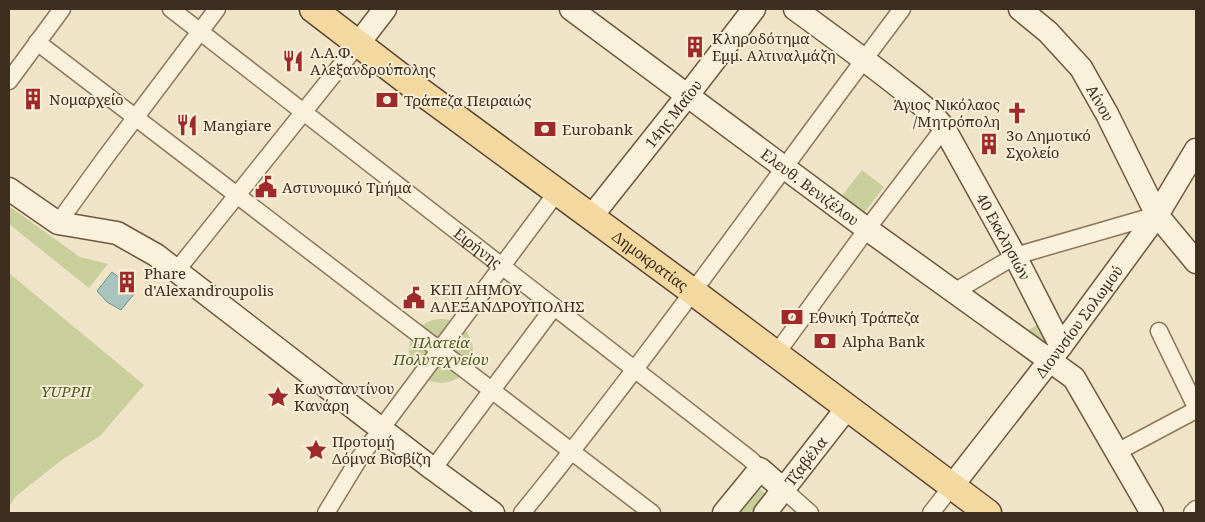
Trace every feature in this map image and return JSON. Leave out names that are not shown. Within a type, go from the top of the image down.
[{"type":"main road","name":"Δημοκρατίας","points":[[313,9],[988,513]]},
{"type":"street","points":[[9,81],[62,9]]},
{"type":"street","name":"Ειρήνης","points":[[171,9],[750,459],[783,490]]},
{"type":"street","points":[[58,223],[217,9]]},
{"type":"street","points":[[177,270],[385,9]]},
{"type":"street","name":"Ελευθ. Βενιζέλου","points":[[572,9],[784,168],[954,292],[1056,353]]},
{"type":"street","name":"14ης Μαΐου","points":[[591,216],[754,9]]},
{"type":"street","name":"40 Εκκλησιών","points":[[795,9],[864,59],[925,107],[944,128],[1015,256],[1056,353],[1077,381],[1152,513]]},
{"type":"street","points":[[522,513],[634,369],[902,9]]},
{"type":"street","name":"Αίνου","points":[[1030,12],[1081,68],[1107,114],[1157,215],[1196,262]]},
{"type":"street","points":[[37,42],[652,513]]},
{"type":"street","points":[[776,354],[867,229],[944,128]]},
{"type":"street","name":"Διονυσίου Σολωμού","points":[[952,486],[1056,353],[1157,215],[1196,150]]},
{"type":"street","points":[[9,189],[58,223],[118,233],[142,246],[177,270],[373,429],[433,469],[493,513]]},
{"type":"street","points":[[326,513],[360,458],[373,429],[440,351],[557,192]]},
{"type":"street","points":[[954,292],[1015,256],[1157,215]]},
{"type":"street","points":[[433,469],[554,307]]},
{"type":"street","points":[[1116,452],[1196,408],[1159,331]]},
{"type":"street","name":"Τζαβέλα","points":[[765,513],[846,408]]},
{"type":"street","points":[[373,429],[423,480],[469,513]]},
{"type":"street","points":[[724,513],[760,469]]},
{"type":"street","points":[[930,513],[952,486]]},
{"type":"street","points":[[783,490],[810,513]]},
{"type":"street","points":[[1192,513],[1196,509]]},
{"type":"green space","points":[[862,170],[884,187],[863,214],[841,197]]},
{"type":"green space","points":[[9,206],[80,257],[108,264],[89,288],[9,224]]},
{"type":"green space","name":"YUPPII","points":[[9,273],[144,385],[100,436],[63,459],[16,496],[9,507]]},
{"type":"green space","points":[[1037,310],[1050,351],[1027,331],[1037,325],[1032,313]]},
{"type":"green space","name":"Πλατεία Πολυτεχνείου","points":[[441,319],[459,324],[464,328],[468,333],[473,351],[468,369],[464,374],[459,378],[441,383],[423,378],[418,374],[414,369],[409,351],[414,333],[418,328],[423,324]]},
{"type":"green space","points":[[760,489],[766,494],[759,513],[731,513],[756,490]]},
{"type":"water","points":[[112,272],[121,279],[121,283],[124,286],[135,293],[121,310],[107,302],[97,291]]},
{"type":"place","name":"Κληροδότημα Εμμ. Αλτιναλμάζη","points":[[695,47]]},
{"type":"place","name":"Λ.Α.Φ. Αλεξανδρούπολης","points":[[293,61]]},
{"type":"place","name":"Νομαρχείο","points":[[33,99]]},
{"type":"place","name":"Τράπεζα Πειραιώς","points":[[387,100]]},
{"type":"place","name":"Άγιος Νικόλαος /Μητρόπολη","points":[[1017,113]]},
{"type":"place","name":"Mangiare","points":[[187,125]]},
{"type":"place","name":"Eurobank","points":[[545,129]]},
{"type":"place","name":"3ο Δημοτικό Σχολείο","points":[[989,144]]},
{"type":"place","name":"Αστυνομικό Τμήμα","points":[[266,187]]},
{"type":"place","name":"Phare d'Alexandroupolis","points":[[127,282]]},
{"type":"place","name":"ΚΕΠ ΔΗΜΟΥ ΑΛΕΞΑΝΔΡΟΥΠΟΛΗΣ","points":[[414,298]]},
{"type":"place","name":"Εθνική Τράπεζα","points":[[792,317]]},
{"type":"place","name":"Alpha Bank","points":[[825,341]]},
{"type":"place","name":"Κωνσταντίνου Κανάρη","points":[[278,397]]},
{"type":"place","name":"Προτομή Δόμνα Βισβίζη","points":[[316,450]]}]
